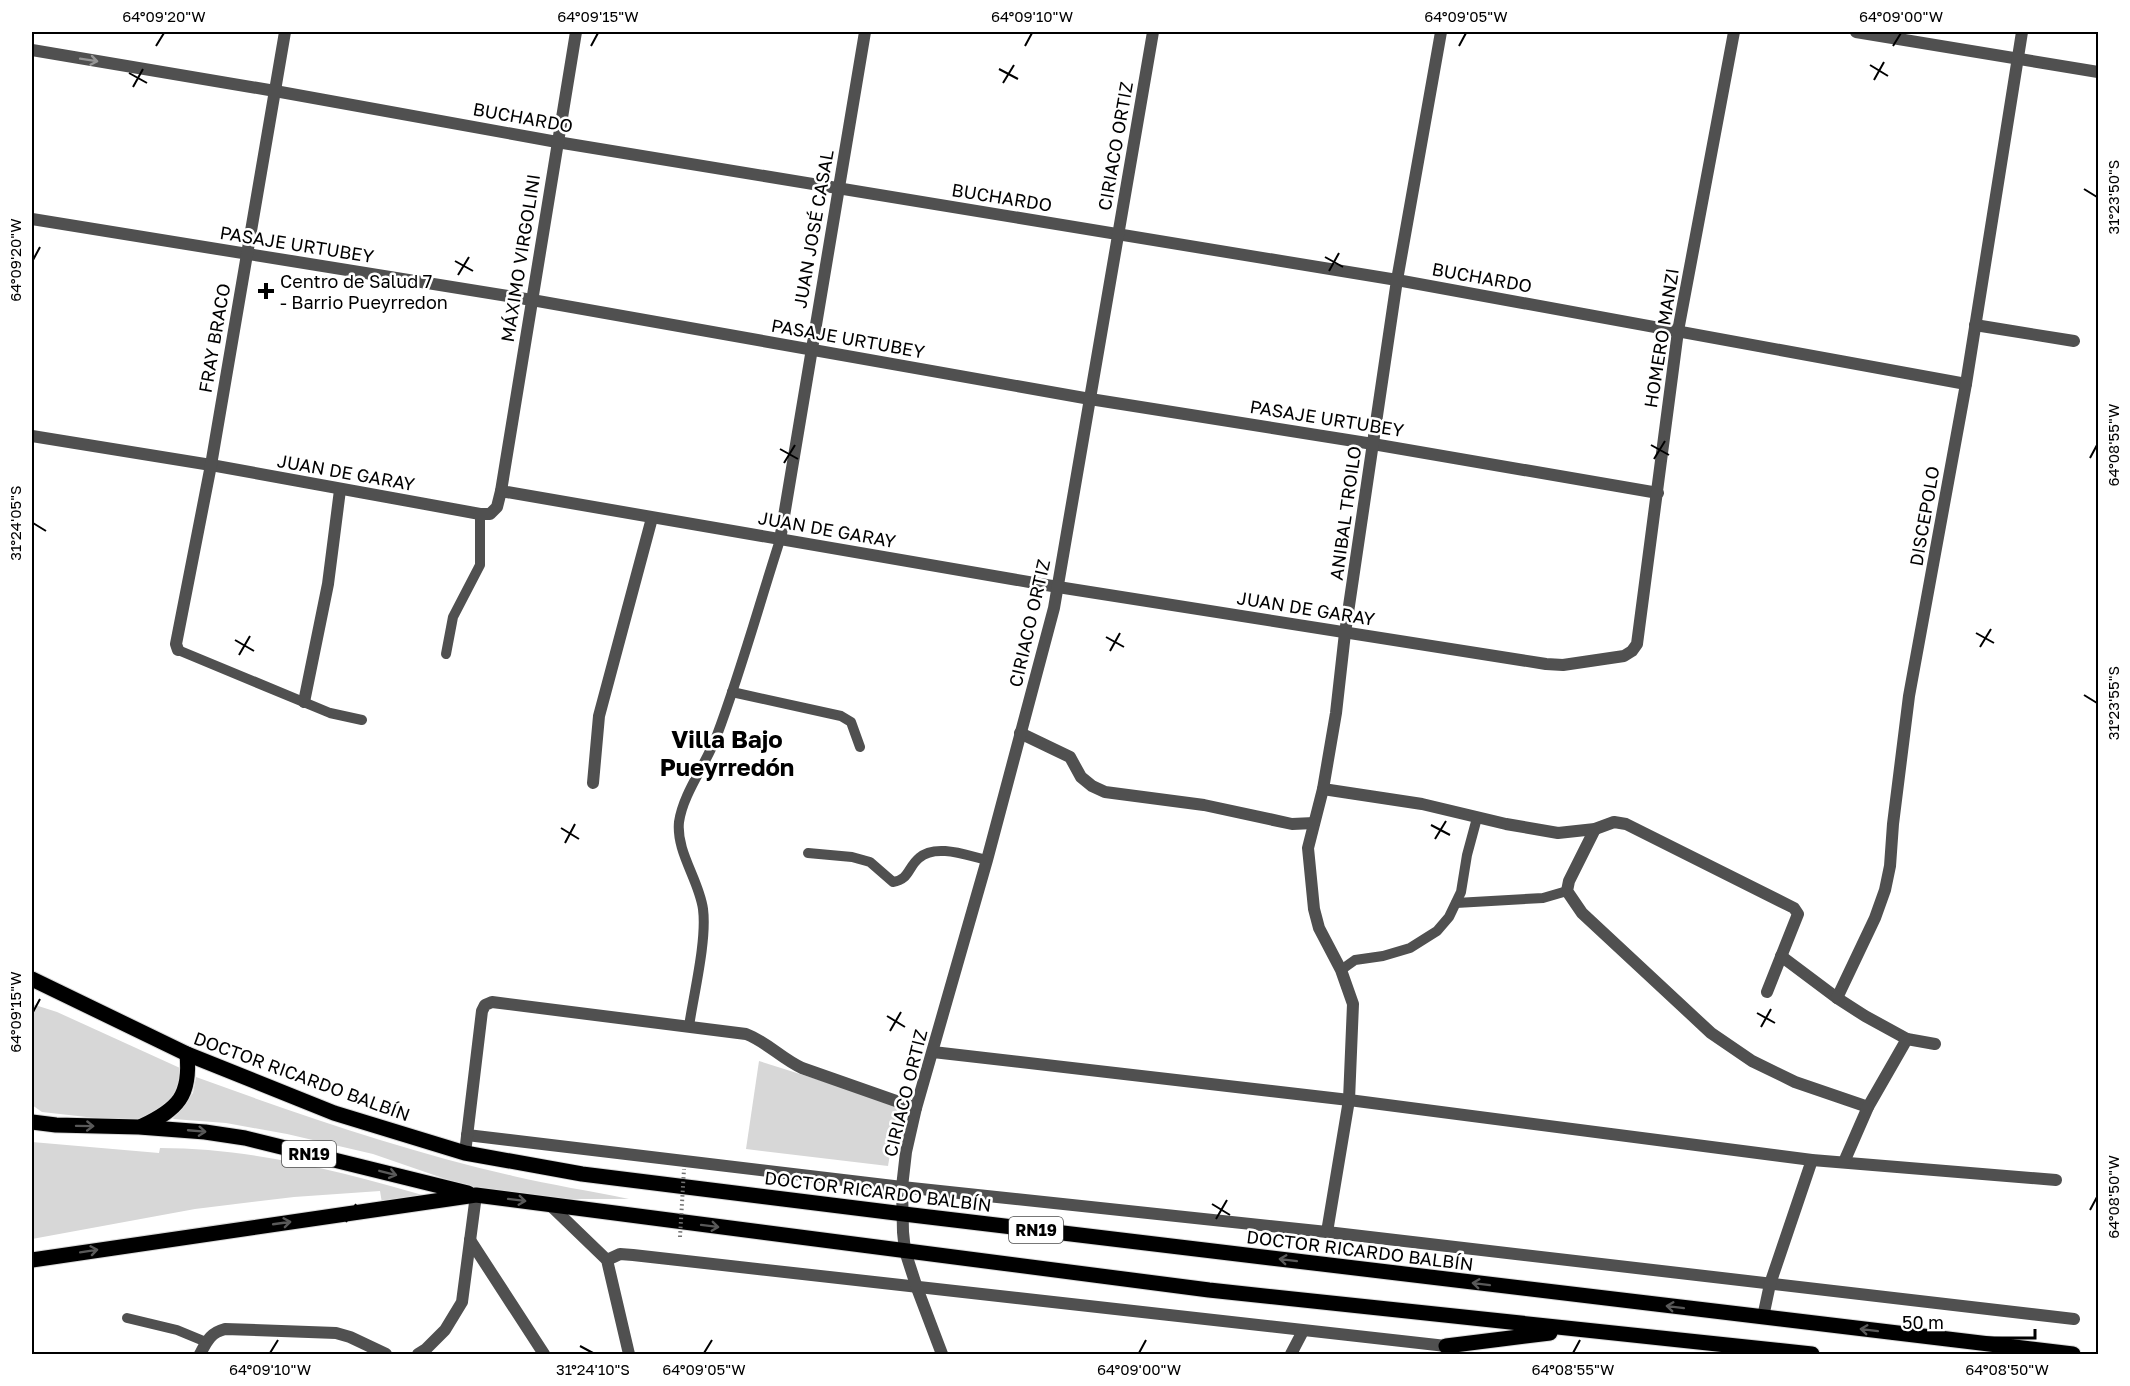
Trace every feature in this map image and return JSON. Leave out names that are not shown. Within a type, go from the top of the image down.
[{"type":"main road","name":"DOCTOR RICARDO BALBÍN","points":[[32,979],[187,1054],[334,1113],[465,1153],[582,1174],[2073,1354]]},
{"type":"main road","points":[[139,1127],[166,1113],[185,1090],[188,1081],[187,1054]]},
{"type":"main road","name":"RN19","points":[[32,1122],[56,1125],[139,1127],[205,1132],[245,1138],[476,1195],[550,1205],[1209,1290],[1812,1354]]},
{"type":"main road","name":"RN19","points":[[32,1260],[476,1195]]},
{"type":"main road","points":[[1446,1346],[1575,1329]]},
{"type":"street","name":"FRAY BRACO","points":[[178,650],[176,644],[211,465],[285,32]]},
{"type":"street","name":"MÁXIMO VIRGOLINI","points":[[501,491],[576,32]]},
{"type":"street","name":"JUAN JOSÉ CASAL","points":[[780,540],[865,32]]},
{"type":"street","name":"CIRIACO ORTIZ","points":[[942,1354],[905,1251],[902,1187],[906,1152],[916,1108],[987,860],[1054,608],[1153,32]]},
{"type":"street","name":"ANIBAL TROILO","points":[[1327,1232],[1349,1100],[1353,1004],[1341,970],[1319,928],[1314,909],[1308,848],[1323,789],[1336,713],[1345,633],[1397,280],[1441,32]]},
{"type":"street","name":"HOMERO MANZI","points":[[1632,651],[1637,644],[1678,331],[1734,32]]},
{"type":"street","points":[[1856,32],[2098,72]]},
{"type":"street","name":"DISCEPOLO","points":[[1837,998],[1886,890],[1909,696],[1966,384],[2022,32]]},
{"type":"street","name":"BUCHARDO","points":[[32,50],[557,142],[1397,280],[1966,384]]},
{"type":"street","name":"PASAJE URTUBEY","points":[[32,219],[532,300],[1090,399],[1373,444],[1658,493]]},
{"type":"street","points":[[1975,325],[2074,341]]},
{"type":"street","name":"JUAN DE GARAY","points":[[32,436],[211,465],[480,514]]},
{"type":"street","points":[[303,702],[328,584],[340,490]]},
{"type":"street","points":[[480,514],[490,514],[497,507],[501,491]]},
{"type":"street","name":"JUAN DE GARAY","points":[[501,491],[1058,587],[1546,664],[1624,656],[1632,651]]},
{"type":"street","points":[[593,783],[599,716],[652,518]]},
{"type":"street","points":[[1020,733],[1070,757],[1081,777],[1092,786],[1105,792],[1223,808],[1292,824],[1314,823]]},
{"type":"street","points":[[1323,789],[1422,804],[1477,818],[1558,833],[1595,829],[1614,822],[1626,824],[1794,908],[1798,914],[1767,992]]},
{"type":"street","points":[[1595,829],[1569,881],[1567,891],[1582,913],[1711,1033],[1752,1061],[1795,1082],[1868,1107]]},
{"type":"street","points":[[1782,956],[1837,998],[1907,1039],[1935,1044]]},
{"type":"street","points":[[465,1153],[482,1011],[485,1005],[492,1002],[746,1034],[759,1039],[788,1062],[916,1108]]},
{"type":"street","points":[[1844,1162],[1868,1107],[1907,1039]]},
{"type":"street","points":[[933,1052],[1349,1100],[1812,1160],[2056,1180]]},
{"type":"street","points":[[467,1135],[902,1187],[1327,1232],[2074,1319]]},
{"type":"street","points":[[1763,1317],[1770,1284],[1812,1160]]},
{"type":"street","points":[[418,1354],[437,1340],[462,1302],[476,1195]]},
{"type":"street","points":[[550,1205],[607,1260],[628,1354]]},
{"type":"street","points":[[470,1240],[544,1354]]},
{"type":"street","points":[[607,1260],[620,1254],[633,1254],[917,1288],[1446,1346]]},
{"type":"street","points":[[200,1354],[206,1342],[216,1332],[225,1329],[336,1333],[387,1354]]},
{"type":"street","points":[[1291,1354],[1303,1331]]},
{"type":"lane","points":[[446,654],[453,617],[480,565],[480,514]]},
{"type":"lane","points":[[689,1026],[703,932],[703,911],[700,891],[679,838],[679,821],[683,807],[717,737],[780,540]]},
{"type":"lane","points":[[178,650],[330,713],[362,720]]},
{"type":"lane","points":[[732,692],[841,716],[851,722],[860,747]]},
{"type":"lane","points":[[1341,970],[1355,960],[1383,956],[1410,948],[1437,931],[1449,917],[1461,892],[1467,855],[1477,818]]},
{"type":"lane","points":[[808,853],[852,857],[870,862],[893,882],[900,881],[908,874],[917,859],[928,852],[944,851],[987,860]]},
{"type":"lane","points":[[1456,903],[1543,898],[1567,891]]},
{"type":"lane","points":[[127,1318],[177,1330],[206,1342]]},
{"type":"path","points":[[680,1237],[684,1169]]},
{"type":"shaded area","points":[[32,1004],[57,1012],[180,1068],[179,1094],[140,1123],[42,1112],[32,1105]]},
{"type":"shaded area","points":[[759,1061],[898,1105],[888,1166],[746,1149]]},
{"type":"shaded area","points":[[196,1077],[393,1144],[527,1179],[629,1199],[526,1199],[460,1184],[373,1154],[287,1134],[226,1123],[173,1119],[193,1093]]},
{"type":"shaded area","points":[[32,1142],[159,1153],[160,1148],[229,1152],[298,1163],[433,1198],[382,1203],[380,1191],[294,1197],[195,1209],[32,1239]]},
{"type":"place","name":"Centro de Salud 7 - Barrio Pueyrredon","points":[[266,291]]},
{"type":"district","name":"Villa Bajo Pueyrredón","points":[[727,752]]}]
